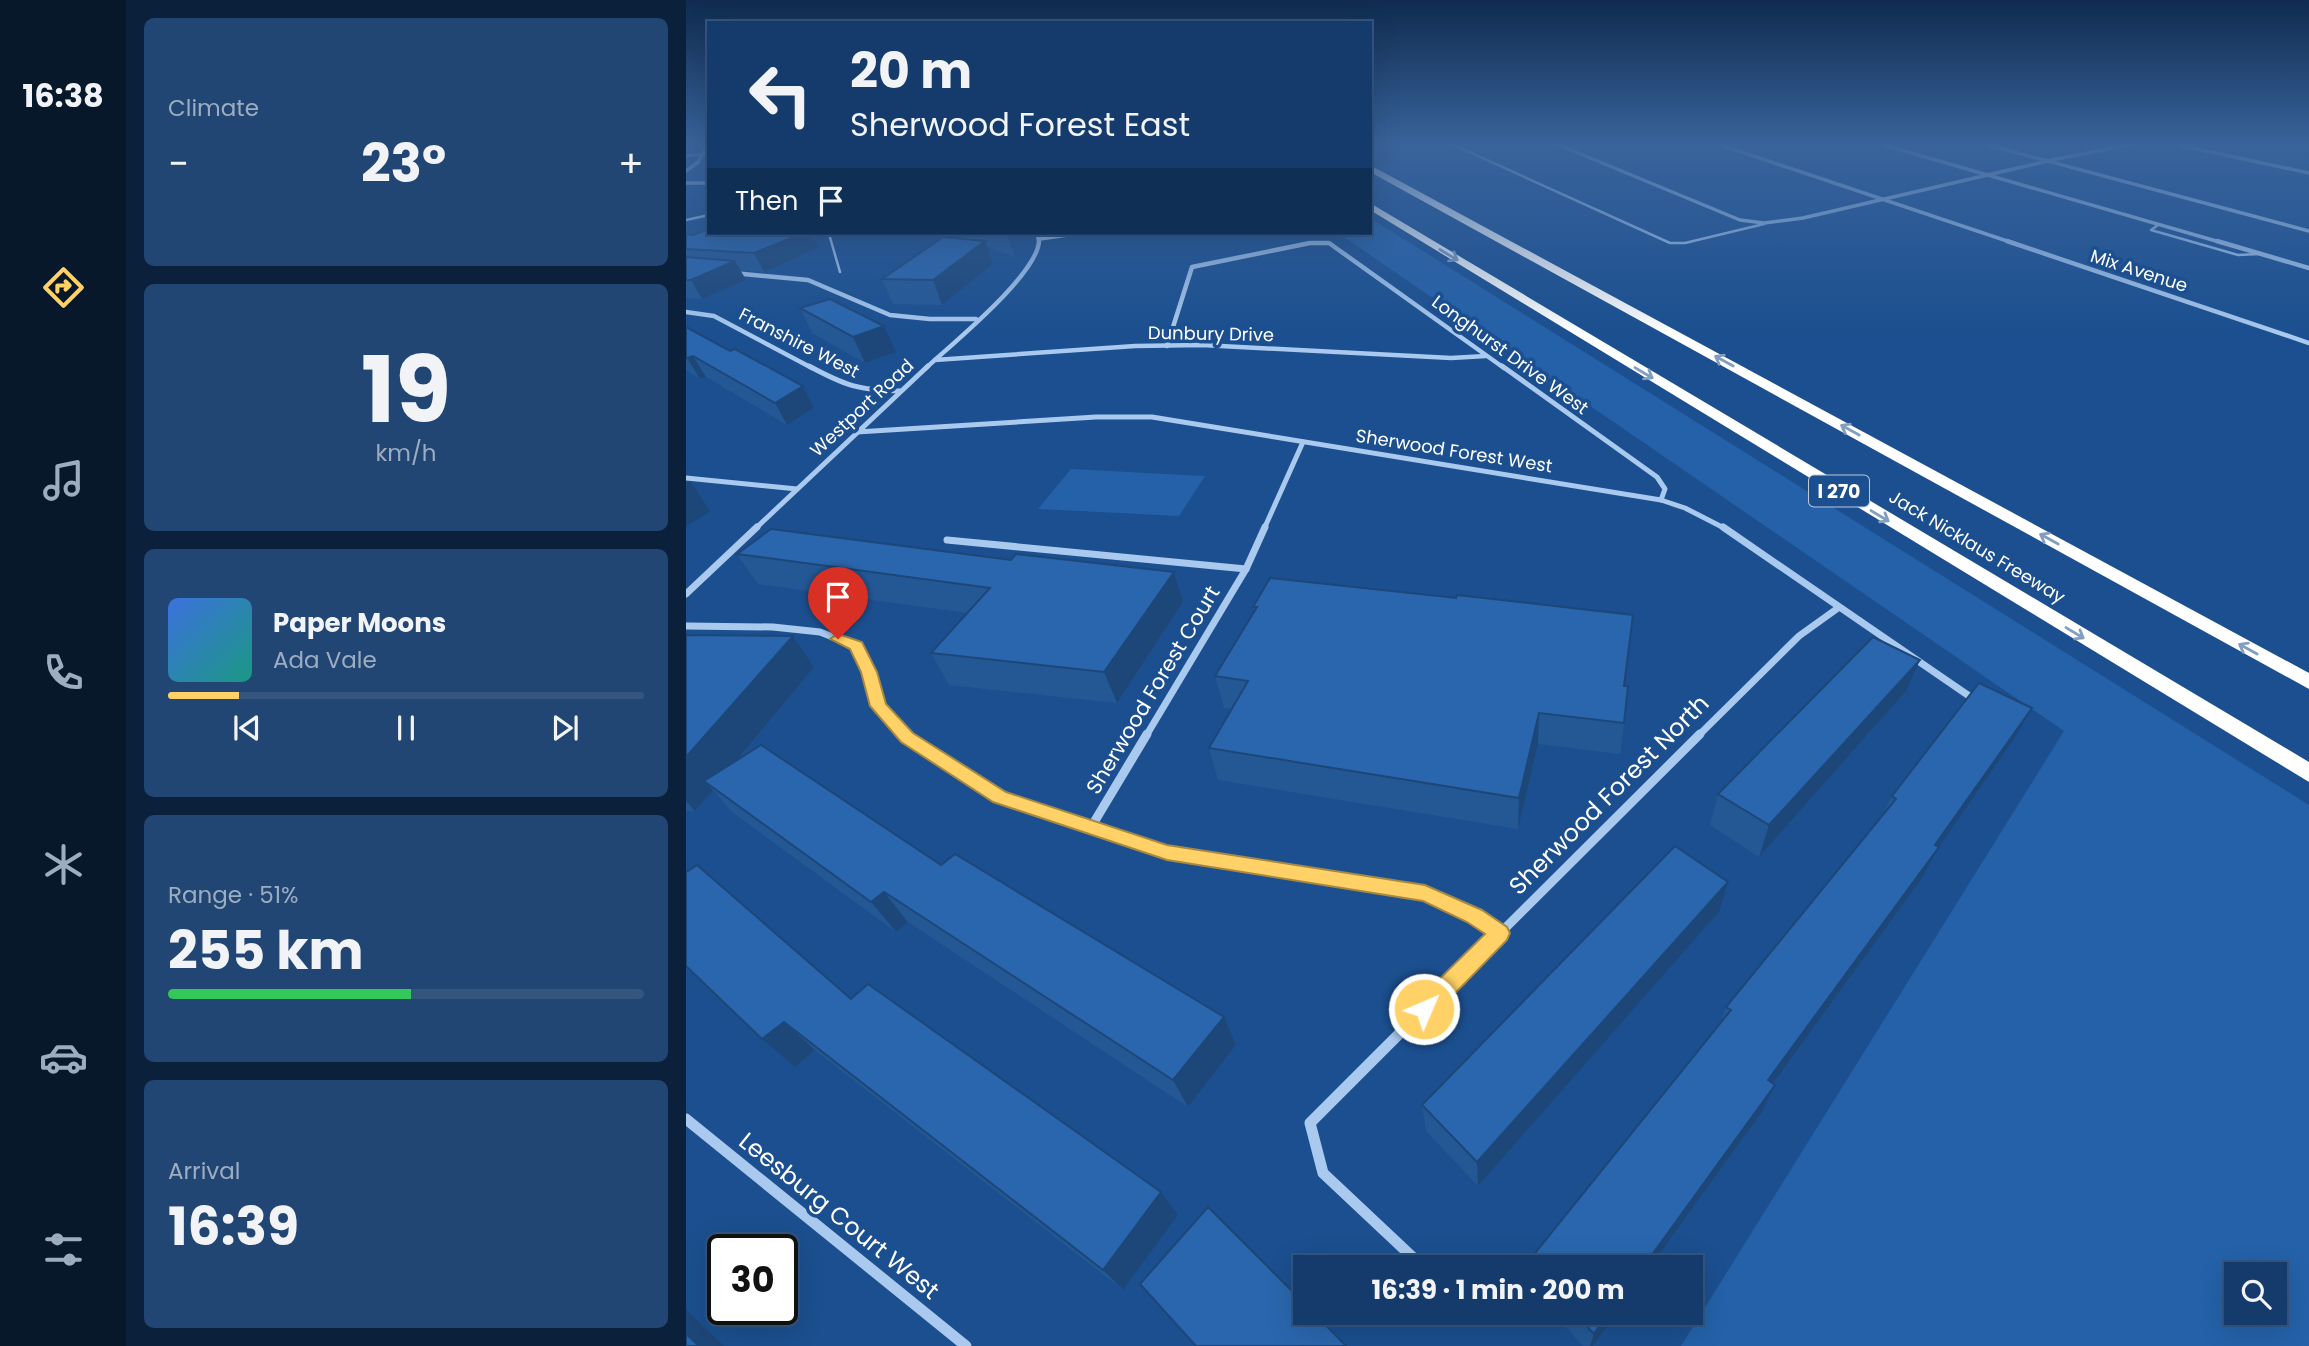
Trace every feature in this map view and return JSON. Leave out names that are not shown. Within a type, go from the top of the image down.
[{"type":"highway","name":"Jack Nicklaus Freeway","points":[[1373,208],[2309,773]]},
{"type":"highway","name":"Jack Nicklaus Freeway","points":[[1443,208],[2309,682]]},
{"type":"street","points":[[1711,208],[1740,220],[1764,224],[1844,208]]},
{"type":"street","name":"Mix Avenue","points":[[1905,208],[2309,343]]},
{"type":"street","points":[[2099,208],[2309,268]]},
{"type":"street","points":[[2222,208],[2309,231]]},
{"type":"street","points":[[1038,235],[1040,239],[1069,235]]},
{"type":"street","name":"Westport Road","points":[[686,594],[1027,271],[1039,248],[1040,239]]},
{"type":"street","name":"Longhurst Drive West","points":[[1167,346],[1192,267],[1325,242],[1657,477],[1665,489],[1661,500]]},
{"type":"street","points":[[724,272],[808,281],[890,315],[930,319],[977,319]]},
{"type":"street","name":"Franshire West","points":[[686,312],[714,316],[846,386],[864,390],[901,391]]},
{"type":"street","name":"Dunbury Drive","points":[[935,360],[1202,345],[1451,358],[1487,356]]},
{"type":"street","name":"Sherwood Forest West","points":[[857,432],[1096,417],[1152,417],[1661,500],[1692,509],[1718,523],[1838,608],[1985,706]]},
{"type":"street","name":"Sherwood Forest Court","points":[[1090,829],[1246,569],[1303,442]]},
{"type":"street","points":[[686,478],[797,489]]},
{"type":"street","name":"Sherwood Forest Court","points":[[947,540],[1246,569]]},
{"type":"street","name":"Sherwood Forest North","points":[[1410,1255],[1323,1173],[1310,1124],[1799,636],[1838,608]]},
{"type":"street","points":[[686,626],[773,627],[820,632],[856,646],[869,672],[878,706],[907,737],[999,797],[1167,852],[1425,893],[1475,916],[1500,933]]},
{"type":"street","name":"Leesburg Court West","points":[[686,1119],[966,1346]]},
{"type":"lane","points":[[1592,208],[1670,243],[1685,243],[1764,224]]},
{"type":"lane","points":[[686,220],[707,215]]},
{"type":"lane","points":[[2158,225],[2151,230],[2238,256],[2259,254]]},
{"type":"lane","points":[[832,235],[841,272]]},
{"type":"shaded area","points":[[1372,219],[2309,805],[2309,1346],[1681,1346],[1694,1325],[1703,1325],[1703,1311],[2064,731],[1341,235],[1372,235]]},
{"type":"shaded area","points":[[1071,469],[1205,476],[1179,516],[1038,509]]},
{"type":"building","points":[[707,230],[707,235],[798,235],[754,253],[686,249],[686,234],[693,235]]},
{"type":"building","points":[[943,237],[985,241],[933,280],[882,279]]},
{"type":"building","points":[[686,257],[735,261],[686,280]]},
{"type":"building","points":[[830,299],[884,326],[853,337],[800,308]]},
{"type":"building","points":[[686,327],[730,351],[735,349],[803,386],[775,403],[693,356],[687,358]]},
{"type":"building","points":[[771,529],[1011,560],[1016,554],[1174,572],[1104,672],[931,653],[990,588],[737,554]]},
{"type":"building","points":[[1270,578],[1633,615],[1624,686],[1628,686],[1624,723],[1539,713],[1519,798],[1209,748],[1248,681],[1215,676],[1257,607],[1253,607]]},
{"type":"building","points":[[686,635],[793,636],[686,757]]},
{"type":"building","points":[[1873,637],[1920,660],[1769,825],[1718,794]]},
{"type":"building","points":[[1979,683],[2032,708],[1935,845],[1939,847],[1768,1080],[1775,1085],[1652,1255],[1533,1255],[1731,1010],[1726,1007],[1896,799],[1892,796]]},
{"type":"building","points":[[761,745],[941,865],[955,854],[1224,1017],[1173,1080],[884,892],[871,902],[704,781]]},
{"type":"building","points":[[1675,846],[1728,882],[1477,1162],[1422,1105]]},
{"type":"building","points":[[697,865],[851,999],[868,984],[1161,1192],[1103,1270],[784,1022],[762,1039],[686,966],[686,871]]},
{"type":"building","points":[[1208,1207],[1293,1292],[1293,1325],[1326,1325],[1346,1346],[1196,1346],[1140,1284]]},
{"type":"building","points":[[1585,1325],[1600,1325],[1594,1334]]},
{"type":"building","points":[[686,1334],[699,1346],[686,1346]]},
{"type":"route","points":[[838,639],[856,646],[869,672],[878,706],[907,737],[999,797],[1167,852],[1425,893],[1475,916],[1500,933],[1424,1009]]}]
